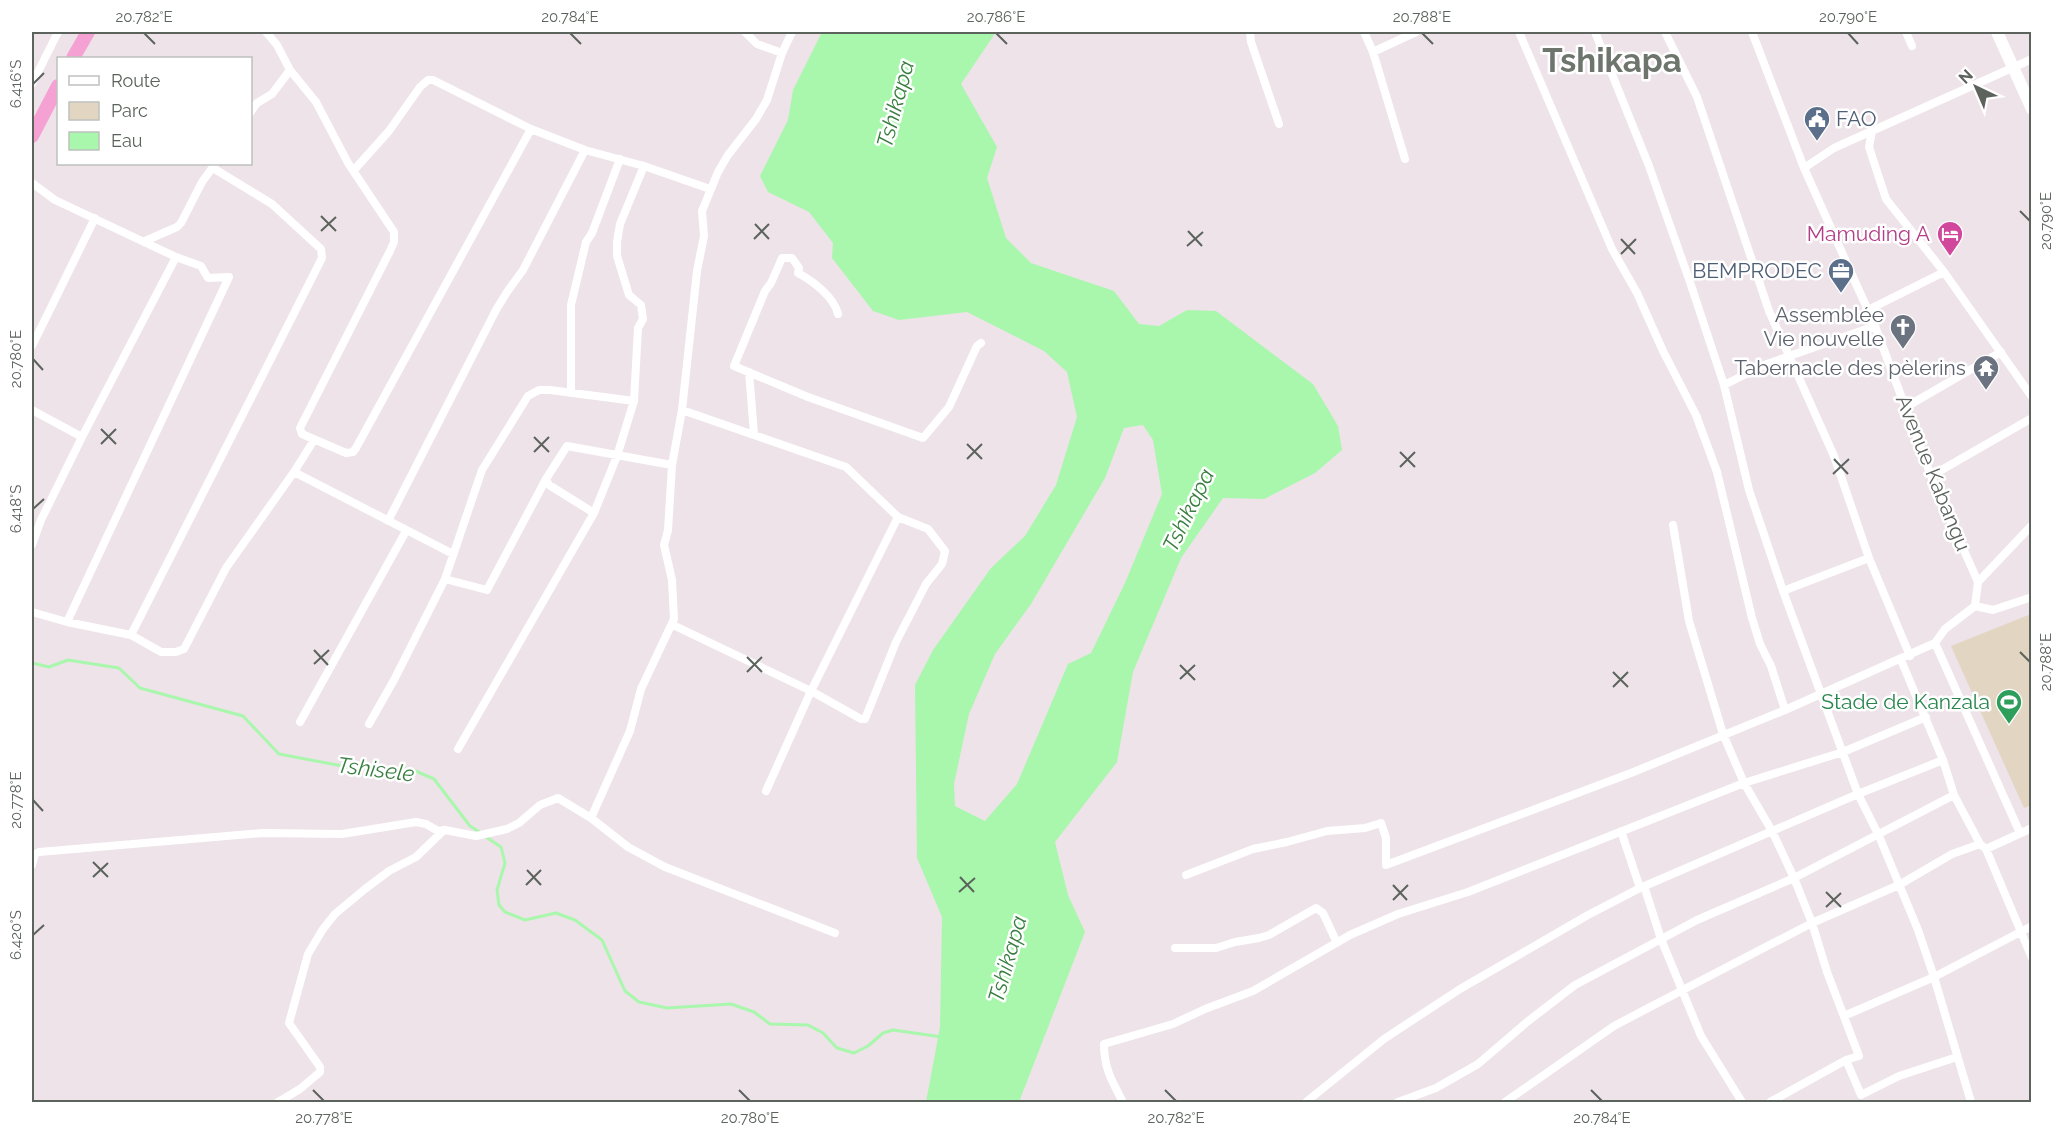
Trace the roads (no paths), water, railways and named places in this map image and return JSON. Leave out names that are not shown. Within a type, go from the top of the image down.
[{"type":"highway","points":[[74,57],[88,32]]},
{"type":"highway","points":[[32,136],[57,88]]},
{"type":"main road","points":[[1997,32],[2031,109]]},
{"type":"street","points":[[32,84],[58,32]]},
{"type":"street","points":[[266,32],[277,45],[290,70],[316,102],[354,170],[394,232],[394,242],[300,428],[302,434],[346,453],[353,452],[356,448],[531,129]]},
{"type":"street","points":[[745,32],[757,44],[782,53]]},
{"type":"street","points":[[591,818],[630,731],[641,689],[673,626],[675,604],[664,545],[668,530],[672,465],[682,410],[697,271],[704,236],[702,211],[710,189],[728,155],[756,119],[766,100],[782,53],[792,32]]},
{"type":"street","points":[[1250,32],[1251,42],[1279,124]]},
{"type":"street","points":[[1364,32],[1373,52],[1406,159]]},
{"type":"street","points":[[1373,52],[1416,32]]},
{"type":"street","points":[[1519,32],[1612,249],[1696,414],[1717,472],[1752,618],[1785,710]]},
{"type":"street","points":[[1595,32],[1649,166],[1724,385],[1749,490],[1783,591],[1858,794],[1879,836],[1934,977],[1971,1102]]},
{"type":"street","points":[[1665,32],[1697,97],[1769,311],[1834,456],[1869,558],[1910,656]]},
{"type":"street","name":"Avenue Kabangu","points":[[1752,32],[1804,168],[1875,326],[1931,476],[1978,582]]},
{"type":"street","points":[[1906,32],[1912,46]]},
{"type":"street","points":[[1804,168],[1834,148],[2031,59]]},
{"type":"street","points":[[252,111],[272,94],[290,70]]},
{"type":"street","points":[[354,170],[389,131],[420,87],[428,80],[433,80],[531,129],[585,150],[644,166],[710,189]]},
{"type":"street","points":[[1872,131],[1869,147],[1886,199],[1944,272],[2031,397]]},
{"type":"street","points":[[388,521],[496,310],[523,270],[585,150]]},
{"type":"street","points":[[571,393],[571,306],[586,242],[592,233],[620,159]]},
{"type":"street","points":[[131,635],[322,258],[321,249],[272,204],[214,166],[202,182],[181,223],[145,241]]},
{"type":"street","points":[[458,749],[594,513],[617,456],[634,401],[638,328],[643,319],[641,305],[629,295],[617,256],[617,242],[620,224],[644,166]]},
{"type":"street","points":[[32,183],[55,200],[176,257],[201,266],[208,278],[229,277],[67,622]]},
{"type":"street","points":[[32,346],[95,218]]},
{"type":"street","points":[[32,545],[41,520],[82,437],[176,257]]},
{"type":"street","points":[[838,314],[836,305],[810,279],[798,273],[799,268],[792,258],[782,258],[765,291],[734,366],[808,397],[923,438],[949,407],[977,346],[981,343]]},
{"type":"street","points":[[1868,310],[1944,272]]},
{"type":"street","points":[[1724,385],[1764,365],[1875,326]]},
{"type":"street","points":[[1906,407],[2001,352]]},
{"type":"street","points":[[749,372],[754,434]]},
{"type":"street","points":[[369,724],[445,579],[482,470],[528,396],[539,390],[634,401]]},
{"type":"street","points":[[32,410],[82,437]]},
{"type":"street","points":[[673,626],[865,719],[896,642],[926,584],[942,564],[945,551],[928,529],[898,516],[846,466],[682,410]]},
{"type":"street","points":[[1931,476],[2031,418]]},
{"type":"street","points":[[32,612],[67,622],[131,635],[161,652],[176,652],[184,649],[226,568],[314,440]]},
{"type":"street","points":[[445,579],[487,590],[546,479],[567,446],[672,465]]},
{"type":"street","points":[[294,472],[453,554]]},
{"type":"street","points":[[546,479],[549,485],[594,513]]},
{"type":"street","points":[[32,514],[41,520]]},
{"type":"street","points":[[766,791],[811,691],[898,516]]},
{"type":"street","points":[[1673,525],[1689,621],[1723,734],[1744,783],[1772,831],[1794,878],[1859,1056],[1846,1060],[1770,1102]]},
{"type":"street","points":[[1186,875],[1253,849],[1327,831],[1365,828],[1381,823],[1386,838],[1386,865],[1553,803],[1785,710],[1935,643],[1945,629],[1975,606],[1978,582],[2031,526]]},
{"type":"street","points":[[300,722],[406,531]]},
{"type":"street","points":[[1783,591],[1869,558]]},
{"type":"street","points":[[1975,606],[1993,610],[2031,597]]},
{"type":"street","points":[[1935,643],[2019,833]]},
{"type":"street","points":[[1901,660],[1943,760],[1954,795],[1983,846],[2031,958]]},
{"type":"street","points":[[1123,1102],[1104,1060],[1104,1044],[1173,1024],[1204,1009],[1253,991],[1350,935],[1398,914],[1468,892],[1744,783],[1843,752],[1926,717]]},
{"type":"street","points":[[1306,1102],[1384,1039],[1460,989],[1640,888],[1943,760]]},
{"type":"street","points":[[1398,1102],[1436,1088],[1478,1064],[1527,1022],[1575,986],[1697,920],[1794,878],[1879,836],[1954,795]]},
{"type":"street","points":[[32,865],[35,854],[39,852],[262,833],[342,834],[416,822],[426,824],[438,831],[445,830],[476,836],[507,829],[519,823],[540,805],[553,798],[558,798],[591,818],[628,847],[665,867],[835,933]]},
{"type":"street","points":[[1505,1102],[1614,1026],[1683,990],[1812,923],[1899,885],[1952,855],[2031,828]]},
{"type":"street","points":[[278,1102],[300,1089],[320,1072],[315,1060],[289,1023],[308,954],[323,929],[336,914],[365,889],[388,872],[416,857],[445,830]]},
{"type":"street","points":[[1621,831],[1640,888]]},
{"type":"street","points":[[1640,888],[1646,889],[1661,939],[1701,1036],[1742,1102]]},
{"type":"street","points":[[1175,948],[1216,948],[1259,938],[1269,935],[1316,908],[1323,913],[1337,943]]},
{"type":"street","points":[[1844,1016],[1934,977],[2031,926]]},
{"type":"street","points":[[1846,1060],[1861,1095],[1899,1076],[1958,1057]]},
{"type":"water","points":[[822,32],[996,32],[961,84],[997,147],[987,178],[1006,238],[1031,263],[1114,291],[1139,324],[1159,326],[1187,310],[1216,311],[1313,384],[1338,426],[1342,450],[1315,473],[1264,499],[1223,498],[1181,558],[1133,672],[1117,762],[1055,842],[1068,895],[1085,932],[1019,1102],[926,1102],[940,1027],[942,917],[917,858],[915,685],[933,650],[991,568],[1025,536],[1056,485],[1077,417],[1067,372],[1044,351],[967,312],[899,320],[873,311],[832,258],[833,243],[809,212],[768,192],[760,176],[788,120],[793,90]],"holes":[[[1143,425],[1153,440],[1162,494],[1125,583],[1091,653],[1068,664],[1017,784],[985,821],[955,806],[954,784],[969,714],[995,654],[1031,604],[1105,478],[1124,428]]]},
{"type":"waterway","name":"Tshisele","points":[[32,663],[49,667],[68,660],[119,668],[140,688],[243,716],[279,754],[353,768],[411,769],[434,779],[470,826],[481,833]]},
{"type":"waterway","name":"Tshisele","points":[[486,837],[501,847],[505,863],[497,890],[499,905],[505,912],[525,920],[556,913],[575,920],[602,940],[625,991],[639,1002],[667,1008],[731,1004],[754,1012],[770,1024],[808,1025],[823,1033],[837,1048],[854,1053],[868,1046],[883,1033],[893,1030],[942,1037]]},
{"type":"place","name":"FAO","points":[[1817,142]]},
{"type":"place","name":"Mamuding A","points":[[1950,257]]},
{"type":"place","name":"BEMPRODEC","points":[[1841,294]]},
{"type":"place","name":"Assemblée Vie nouvelle","points":[[1903,350]]},
{"type":"place","name":"Tabernacle des pèlerins","points":[[1986,391]]},
{"type":"place","name":"Stade de Kanzala","points":[[2009,725]]},
{"type":"district","name":"Tshikapa","points":[[1612,60]]}]
